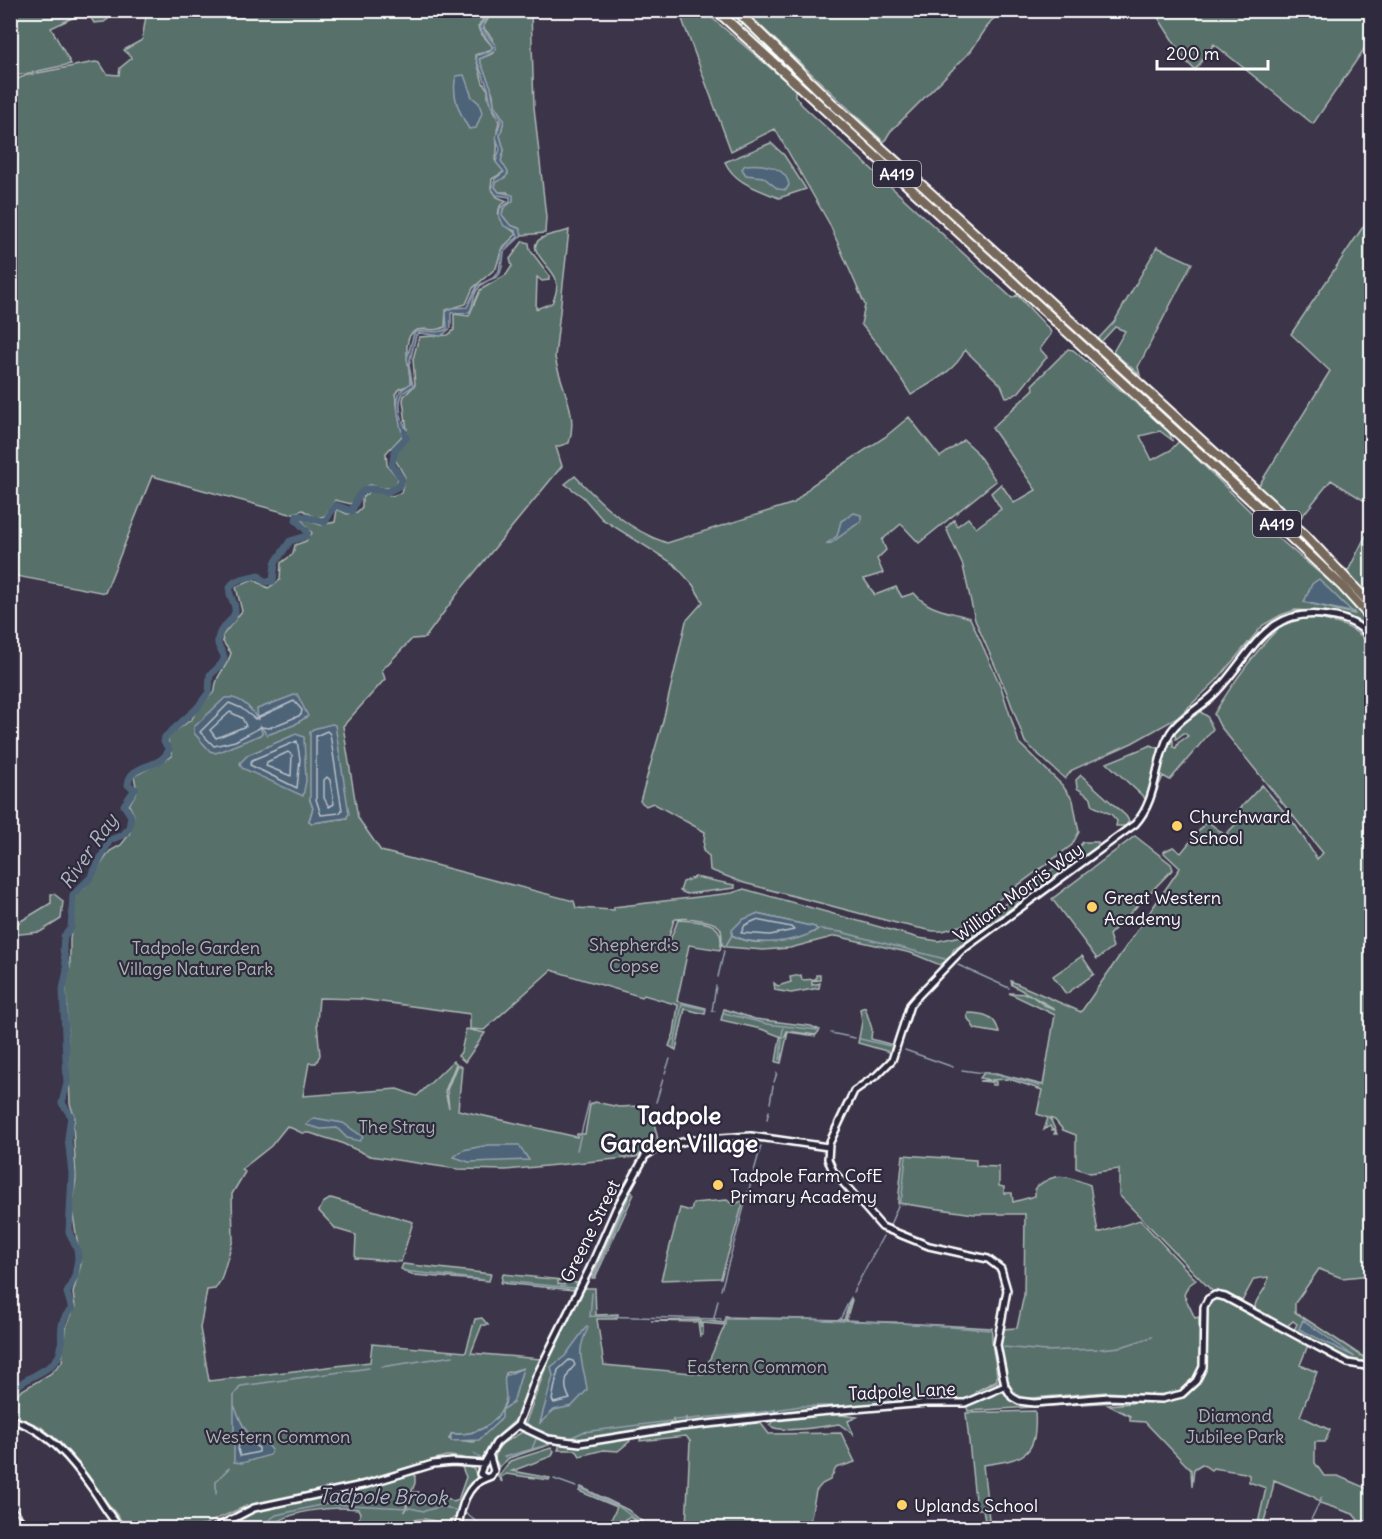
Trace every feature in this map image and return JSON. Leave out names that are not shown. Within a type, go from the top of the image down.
[{"type":"highway","name":"A419","points":[[716,10],[1268,516],[1342,586],[1371,619]]},
{"type":"highway","name":"A419","points":[[736,10],[833,104],[1288,520],[1371,606]]},
{"type":"street","name":"William Morris Way","points":[[828,1147],[856,1088],[877,1075],[892,1060],[910,1005],[967,946],[1135,824],[1147,806],[1172,730],[1215,693],[1271,628],[1293,615],[1315,613],[1351,621],[1371,639]]},
{"type":"street","name":"Greene Street","points":[[518,1425],[536,1377],[616,1209],[645,1156],[656,1149],[690,1140],[751,1136],[828,1147]]},
{"type":"street","points":[[828,1147],[831,1168],[882,1227],[937,1248],[988,1259],[1001,1269],[1007,1288],[997,1341],[1005,1386],[1013,1398],[1026,1403],[1109,1396],[1162,1398],[1182,1394],[1193,1385],[1202,1371],[1204,1307],[1208,1299],[1215,1295],[1225,1297],[1348,1362],[1371,1367]]},
{"type":"street","name":"Tadpole Lane","points":[[518,1425],[548,1439],[580,1443],[680,1427],[825,1411],[926,1403],[965,1403],[988,1391],[1005,1386]]},
{"type":"street","points":[[10,1420],[40,1433],[60,1450],[121,1528]]},
{"type":"street","points":[[458,1528],[467,1495],[482,1468],[498,1441],[518,1425]]},
{"type":"street","points":[[476,1482],[493,1474],[490,1455]]},
{"type":"street","points":[[215,1528],[254,1508],[367,1484],[438,1463],[493,1467]]},
{"type":"street","points":[[482,1468],[486,1478]]},
{"type":"green space","points":[[11,10],[119,11],[104,22],[94,23],[87,11],[51,28],[71,64],[15,76],[14,73],[11,74]]},
{"type":"green space","points":[[142,11],[488,11],[478,27],[492,49],[475,55],[483,83],[488,90],[488,98],[499,122],[495,160],[504,172],[492,179],[491,188],[497,197],[507,201],[500,206],[500,220],[517,234],[502,248],[496,268],[473,288],[466,304],[446,310],[445,327],[438,330],[417,330],[408,340],[410,385],[399,389],[395,394],[403,435],[386,453],[387,465],[398,478],[396,488],[367,486],[351,504],[335,500],[325,516],[316,518],[303,510],[290,514],[152,476],[105,593],[11,575],[10,82],[27,75],[95,62],[100,63],[107,74],[119,75],[120,68],[132,58],[124,50],[142,40],[146,16]]},
{"type":"green space","points":[[493,11],[531,11],[534,107],[546,217],[545,233],[522,235],[519,228],[510,225],[502,215],[503,209],[513,199],[507,192],[499,192],[495,187],[496,182],[508,174],[501,161],[504,150],[500,136],[504,120],[494,105],[493,94],[479,59],[494,53],[492,38],[483,27]]},
{"type":"green space","points":[[679,11],[704,11],[795,89],[795,96],[802,105],[1012,298],[1017,295],[1050,330],[1051,334],[1040,349],[1047,357],[1019,392],[1006,397],[1001,385],[965,350],[949,371],[911,395],[887,356],[861,324],[865,305],[829,223],[775,129],[731,151]]},
{"type":"green space","points":[[721,11],[732,11],[1033,290],[1075,333]]},
{"type":"green space","points":[[745,11],[1004,11],[991,21],[971,51],[890,132],[884,142]]},
{"type":"green space","points":[[1154,11],[1371,11],[1371,39],[1313,124],[1214,44],[1195,70],[1185,60]]},
{"type":"green space","points":[[771,143],[784,155],[806,189],[779,198],[741,181],[725,162]]},
{"type":"green space","points":[[1371,215],[1371,505],[1331,480],[1296,524],[1258,487],[1330,371],[1291,334]]},
{"type":"green space","points":[[569,230],[555,357],[572,421],[569,443],[556,447],[562,466],[461,589],[425,638],[412,639],[382,670],[385,679],[343,726],[358,818],[381,851],[574,901],[576,908],[614,910],[614,907],[732,893],[744,889],[919,938],[938,941],[961,936],[1072,855],[1083,842],[1098,842],[1098,846],[954,949],[949,959],[940,965],[911,953],[836,936],[790,948],[763,950],[727,947],[722,945],[721,930],[718,926],[708,921],[676,919],[666,946],[661,950],[667,948],[678,920],[710,924],[716,927],[721,940],[720,950],[689,945],[677,1001],[706,1008],[705,1014],[685,1009],[676,1050],[669,1046],[674,1033],[678,1005],[644,995],[642,997],[551,970],[484,1030],[470,1029],[470,1014],[360,999],[319,998],[317,1023],[320,1055],[316,1063],[309,1063],[303,1096],[397,1089],[417,1096],[453,1061],[456,1064],[445,1091],[449,1108],[447,1090],[457,1065],[462,1067],[458,1110],[577,1137],[577,1134],[585,1134],[590,1105],[595,1102],[619,1107],[639,1106],[653,1118],[659,1144],[636,1157],[506,1170],[457,1169],[370,1156],[339,1142],[310,1133],[302,1133],[287,1126],[271,1146],[242,1169],[245,1172],[232,1194],[233,1240],[221,1280],[215,1289],[207,1290],[200,1328],[209,1381],[370,1362],[372,1344],[466,1352],[475,1319],[482,1318],[488,1325],[482,1325],[471,1353],[543,1361],[520,1416],[492,1441],[482,1461],[446,1456],[346,1485],[246,1506],[197,1528],[127,1528],[60,1442],[41,1427],[16,1416],[15,1400],[19,1392],[50,1374],[62,1362],[65,1329],[75,1307],[73,1293],[81,1264],[72,1209],[76,1178],[73,1125],[75,1118],[70,1104],[66,986],[70,968],[70,939],[76,895],[86,886],[110,851],[121,845],[129,835],[134,815],[129,805],[137,791],[134,776],[172,756],[167,737],[192,719],[198,708],[215,691],[217,680],[231,653],[223,642],[222,636],[242,611],[236,587],[253,579],[268,588],[280,580],[281,563],[293,554],[295,545],[306,541],[312,533],[300,518],[321,525],[335,522],[337,509],[347,514],[357,512],[362,507],[362,498],[371,490],[392,496],[401,493],[405,477],[395,459],[397,449],[408,438],[403,400],[415,385],[413,359],[419,337],[448,335],[454,330],[454,314],[469,316],[480,290],[506,275],[512,266],[510,259],[523,241],[529,243],[530,250],[549,275],[549,280],[542,281],[537,277],[536,309],[552,303],[556,292],[556,280],[535,247],[537,242],[548,235]],"holes":[[[310,800],[346,818],[312,823],[309,821],[313,808]],[[756,914],[815,927],[814,932],[773,942],[751,942],[732,935]],[[523,1368],[514,1398],[502,1410],[506,1399],[506,1373]],[[502,1410],[500,1420],[474,1442],[449,1439],[451,1434],[468,1433],[484,1428]]]},
{"type":"green space","points":[[1157,247],[1192,263],[1138,367],[1140,375],[1113,352],[1125,331],[1115,327],[1101,342],[1098,339],[1114,322]]},
{"type":"green space","points":[[1086,339],[1288,524],[1299,537],[1285,528],[1081,340]]},
{"type":"green space","points":[[1068,349],[1073,350],[1169,431],[1172,440],[1160,431],[1140,436],[1152,460],[1171,450],[1179,441],[1269,530],[1337,588],[1371,626],[1371,635],[1359,621],[1329,612],[1295,610],[1281,615],[1263,625],[1216,681],[1177,718],[1132,743],[1072,770],[1065,779],[1025,742],[1007,693],[975,620],[963,566],[946,528],[954,520],[957,526],[968,518],[976,528],[1001,509],[991,493],[1001,484],[1014,503],[1036,490],[992,428],[1034,389],[1032,385]],"holes":[[[1320,581],[1354,614],[1304,602],[1315,582]]]},
{"type":"green space","points":[[909,417],[940,457],[964,440],[975,450],[996,481],[919,543],[901,524],[882,540],[886,550],[877,559],[883,573],[864,579],[875,595],[896,587],[902,597],[914,593],[926,604],[970,618],[1001,687],[1019,743],[1062,785],[1073,800],[1079,832],[1072,845],[966,924],[943,931],[900,924],[744,883],[710,870],[709,856],[703,851],[705,832],[653,803],[646,806],[640,801],[663,721],[686,621],[703,602],[693,585],[674,564],[602,519],[583,497],[565,484],[575,476],[617,516],[640,531],[667,543],[794,503],[812,485],[885,437]]},
{"type":"green space","points":[[1371,532],[1371,584],[1368,589],[1371,592],[1371,600],[1338,563],[1348,571],[1365,537]]},
{"type":"green space","points":[[1313,618],[1339,624],[1360,635],[1372,648],[1371,1275],[1342,1278],[1319,1269],[1295,1303],[1295,1312],[1371,1362],[1371,1365],[1348,1361],[1296,1333],[1294,1330],[1297,1324],[1293,1321],[1285,1328],[1255,1311],[1256,1302],[1266,1287],[1268,1277],[1254,1279],[1241,1303],[1227,1295],[1214,1293],[1119,1195],[1119,1169],[1090,1173],[1076,1168],[1076,1135],[1063,1130],[1055,1120],[1050,1118],[1055,1130],[1052,1130],[1050,1126],[1044,1130],[1048,1118],[1037,1114],[1042,1090],[1009,1079],[991,1080],[996,1082],[996,1085],[992,1085],[992,1082],[979,1081],[990,1080],[980,1078],[984,1073],[996,1073],[1043,1085],[1055,1015],[1009,993],[1028,994],[1012,985],[1011,981],[1081,1012],[1180,868],[1163,852],[1173,847],[1181,853],[1207,821],[1225,835],[1237,823],[1231,818],[1262,785],[1296,826],[1317,859],[1323,853],[1220,726],[1214,714],[1260,649],[1281,626],[1290,620]],"holes":[[[1032,996],[1055,1009],[1044,1005]]]},
{"type":"green space","points":[[1199,711],[1207,716],[1213,729],[1170,780],[1163,776],[1152,802],[1167,745],[1173,740],[1173,747],[1176,748],[1178,743],[1188,736],[1184,733],[1176,739],[1174,731]]},
{"type":"green space","points":[[1151,745],[1160,749],[1147,800],[1107,763]]},
{"type":"green space","points":[[1081,775],[1126,816],[1129,821],[1126,826],[1116,826],[1117,821],[1111,814],[1093,806],[1091,798],[1077,788],[1076,780]]},
{"type":"green space","points":[[1135,836],[1171,864],[1173,869],[1109,935],[1113,947],[1097,959],[1052,899]]},
{"type":"green space","points":[[695,877],[735,885],[735,888],[687,894],[680,891],[683,882]]},
{"type":"green space","points":[[51,894],[63,901],[61,919],[40,932],[11,935],[11,927],[51,903]]},
{"type":"green space","points":[[1082,956],[1094,974],[1066,994],[1053,976]]},
{"type":"green space","points":[[801,975],[802,980],[816,979],[816,975],[820,975],[820,980],[812,981],[812,985],[820,983],[819,988],[791,993],[775,990],[774,983],[778,986],[791,982],[790,977]]},
{"type":"green space","points":[[865,1007],[872,1029],[871,1039],[893,1045],[890,1052],[858,1043],[862,1022],[860,1009]]},
{"type":"green space","points":[[724,1009],[755,1019],[811,1026],[820,1030],[816,1035],[787,1031],[781,1063],[776,1062],[782,1037],[761,1029],[721,1020]]},
{"type":"green space","points":[[968,1013],[992,1019],[999,1033],[975,1029],[967,1017]]},
{"type":"green space","points":[[466,1029],[485,1033],[465,1062],[458,1056]]},
{"type":"green space","points":[[903,1155],[976,1160],[976,1166],[999,1167],[999,1186],[1004,1187],[1004,1193],[1012,1193],[1013,1202],[1035,1196],[1035,1188],[1055,1177],[1068,1177],[1090,1185],[1098,1233],[1140,1220],[1196,1280],[1188,1286],[1184,1295],[1195,1318],[1199,1317],[1200,1360],[1197,1373],[1187,1386],[1176,1393],[1153,1395],[1107,1392],[1019,1399],[1008,1385],[1002,1367],[1000,1338],[1001,1329],[1017,1328],[1024,1295],[1025,1214],[974,1214],[898,1203]]},
{"type":"green space","points":[[630,1191],[634,1194],[595,1278],[592,1278]]},
{"type":"green space","points":[[331,1198],[413,1222],[401,1262],[355,1258],[356,1235],[336,1229],[319,1211],[323,1203]]},
{"type":"green space","points":[[727,1200],[733,1205],[744,1200],[721,1278],[661,1280],[680,1208],[691,1211],[693,1203]]},
{"type":"green space","points":[[403,1264],[491,1274],[489,1281],[413,1275],[401,1269]]},
{"type":"green space","points":[[503,1274],[562,1280],[558,1281],[558,1284],[564,1285],[565,1281],[578,1283],[574,1290],[501,1283]]},
{"type":"green space","name":"Eastern Common","points":[[583,1288],[595,1288],[596,1315],[618,1314],[617,1319],[597,1319],[604,1365],[703,1374],[725,1325],[703,1323],[703,1334],[700,1336],[698,1322],[651,1321],[700,1320],[701,1328],[701,1320],[725,1323],[725,1317],[844,1320],[851,1298],[846,1320],[992,1328],[997,1380],[975,1392],[1000,1381],[994,1345],[995,1334],[1001,1383],[971,1400],[960,1402],[886,1404],[776,1415],[775,1409],[774,1415],[693,1424],[686,1418],[686,1425],[642,1432],[643,1429],[674,1424],[673,1419],[671,1423],[641,1428],[641,1432],[579,1441],[554,1439],[556,1437],[530,1427],[526,1422],[544,1372]]},
{"type":"green space","name":"Diamond Jubilee Park","points":[[1220,1297],[1308,1345],[1300,1365],[1317,1372],[1300,1416],[1330,1430],[1325,1442],[1315,1442],[1315,1463],[1324,1476],[1338,1476],[1368,1489],[1371,1471],[1371,1528],[1363,1526],[1353,1514],[1320,1503],[1314,1497],[1274,1480],[1262,1528],[1257,1528],[1266,1488],[1249,1482],[1249,1475],[1245,1473],[1213,1468],[1211,1470],[1202,1464],[1194,1469],[1192,1487],[1191,1470],[1145,1422],[1130,1421],[1130,1416],[1108,1405],[1132,1403],[1132,1401],[968,1411],[966,1405],[1000,1390],[1024,1405],[1110,1397],[1170,1399],[1198,1381],[1203,1374],[1207,1354],[1206,1312],[1214,1298]]},
{"type":"green space","points":[[1035,1411],[1034,1438],[1026,1453],[1009,1460],[983,1465],[990,1528],[986,1528],[983,1509],[976,1509],[966,1413]]},
{"type":"green space","points":[[823,1413],[857,1417],[848,1421],[853,1434],[839,1424],[792,1430],[774,1428],[769,1425],[777,1419]]},
{"type":"green space","points":[[759,1421],[769,1434],[841,1433],[855,1462],[836,1468],[830,1480],[816,1491],[809,1527],[790,1524],[768,1528],[686,1528],[690,1441],[686,1436],[640,1441],[641,1437],[686,1428]]},
{"type":"green space","points":[[524,1431],[550,1442],[549,1445],[509,1458],[499,1467],[495,1459],[497,1450],[503,1443]]},
{"type":"green space","points":[[628,1438],[630,1441],[618,1451],[603,1450],[580,1456],[576,1450],[558,1450],[560,1444],[583,1445]]},
{"type":"green space","points":[[551,1448],[554,1451],[552,1456],[512,1471],[550,1478],[549,1480],[506,1474],[501,1477],[502,1482],[498,1477],[510,1461]]},
{"type":"green space","points":[[461,1465],[474,1469],[477,1477],[467,1490],[459,1514],[445,1525],[418,1519],[409,1523],[406,1528],[358,1528],[360,1513],[358,1509],[336,1508],[299,1513],[269,1528],[218,1528],[248,1511],[280,1507],[329,1494],[345,1494],[350,1489],[415,1473],[415,1483],[404,1512],[414,1492],[419,1492],[420,1497],[425,1498],[439,1493],[454,1502],[458,1500],[466,1477]]},
{"type":"green space","points":[[581,1487],[628,1510],[650,1528],[629,1517],[625,1519],[623,1528],[607,1528],[617,1507],[579,1491]]},
{"type":"water","points":[[489,11],[493,11],[484,23],[483,29],[496,49],[479,59],[491,87],[494,105],[504,120],[500,136],[504,150],[501,161],[508,172],[506,177],[496,182],[495,187],[499,192],[513,195],[513,201],[503,209],[502,215],[510,225],[520,229],[522,235],[504,252],[503,264],[498,276],[488,281],[499,271],[502,250],[518,237],[516,231],[504,226],[499,216],[500,208],[510,202],[510,197],[496,195],[492,189],[495,179],[504,172],[496,162],[500,149],[496,137],[501,120],[491,104],[488,88],[476,59],[478,55],[489,52],[493,47],[479,28]]},
{"type":"water","points":[[464,75],[472,97],[479,103],[482,113],[476,128],[469,129],[455,97],[456,76]]},
{"type":"water","points":[[745,165],[772,167],[783,174],[789,185],[786,190],[778,189],[763,177],[746,175],[742,169]]},
{"type":"water","points":[[487,281],[477,290],[469,312],[451,313],[451,328],[441,336],[420,333],[416,335],[409,365],[413,386],[405,391],[400,400],[402,420],[408,433],[404,441],[397,401],[398,395],[411,382],[407,358],[414,333],[418,331],[438,332],[447,329],[446,312],[452,308],[467,307],[477,286]]},
{"type":"water","points":[[854,513],[861,515],[861,521],[831,543],[826,544],[837,536],[841,521]]},
{"type":"water","points":[[1319,579],[1355,613],[1304,602],[1312,584]]},
{"type":"water","points":[[297,694],[308,716],[294,725],[267,735],[260,725],[262,733],[260,735],[216,753],[210,751],[194,733],[194,727],[225,698],[240,701],[252,711],[258,720],[257,709]]},
{"type":"water","points":[[335,725],[349,814],[346,818],[312,823],[309,821],[313,808],[310,800],[310,732]]},
{"type":"water","points":[[296,734],[304,737],[306,781],[303,796],[242,768],[240,763],[248,755]]},
{"type":"water","points":[[756,914],[815,927],[817,930],[798,938],[775,942],[751,941],[732,935],[732,930],[742,920]]},
{"type":"water","points":[[314,1118],[343,1123],[363,1137],[360,1141],[347,1138],[337,1128],[321,1129],[306,1125]]},
{"type":"water","points":[[489,1145],[519,1145],[529,1160],[469,1162],[454,1157],[463,1150]]},
{"type":"water","points":[[1303,1320],[1355,1357],[1299,1329]]},
{"type":"water","points":[[587,1326],[581,1359],[587,1390],[572,1406],[554,1410],[540,1423],[553,1376],[551,1367],[565,1356]]},
{"type":"water","points":[[523,1368],[513,1403],[502,1410],[506,1401],[505,1376]]},
{"type":"water","points":[[234,1405],[245,1429],[254,1438],[270,1447],[272,1450],[270,1455],[242,1463],[234,1462]]},
{"type":"water","points":[[502,1410],[502,1418],[479,1440],[451,1441],[451,1434],[476,1431],[496,1419]]},
{"type":"waterway","name":"River Ray","points":[[10,1398],[19,1385],[51,1366],[56,1360],[60,1354],[63,1322],[72,1309],[67,1293],[75,1276],[78,1258],[77,1249],[69,1232],[72,1174],[68,1138],[71,1116],[62,1103],[67,1083],[63,989],[67,970],[63,949],[64,936],[71,928],[73,895],[91,877],[110,840],[123,835],[129,828],[131,816],[124,805],[135,789],[128,785],[130,778],[140,769],[165,756],[169,749],[164,742],[165,737],[197,708],[209,692],[210,675],[219,667],[224,657],[219,647],[219,635],[235,612],[230,594],[232,585],[239,580],[258,575],[265,582],[273,581],[275,563],[290,541],[307,536],[307,531],[296,520],[297,515],[325,522],[335,505],[352,511],[361,492],[365,490],[388,492],[399,486],[402,479],[392,465],[395,449],[406,438],[405,433]]},
{"type":"waterway","points":[[817,929],[841,932],[945,959]]},
{"type":"waterway","points":[[725,947],[732,935]]},
{"type":"waterway","points":[[718,977],[724,951]]},
{"type":"waterway","points":[[958,965],[1009,988]]},
{"type":"waterway","points":[[715,1011],[712,1011],[716,986]]},
{"type":"waterway","points":[[674,1046],[682,1004],[705,1009]]},
{"type":"waterway","points":[[724,1013],[767,1024],[818,1030]]},
{"type":"waterway","points":[[782,1036],[783,1028]]},
{"type":"waterway","points":[[831,1033],[855,1038]]},
{"type":"waterway","points":[[780,1060],[782,1039]]},
{"type":"waterway","points":[[860,1039],[890,1046]]},
{"type":"waterway","points":[[905,1050],[953,1067]]},
{"type":"waterway","points":[[665,1073],[670,1059]]},
{"type":"waterway","points":[[962,1070],[1005,1076],[1040,1086]]},
{"type":"waterway","points":[[774,1082],[777,1073]]},
{"type":"waterway","points":[[656,1102],[663,1079]]},
{"type":"waterway","points":[[770,1103],[773,1086]]},
{"type":"waterway","points":[[577,1150],[589,1102]]},
{"type":"waterway","points":[[767,1119],[769,1111]]},
{"type":"waterway","points":[[721,1290],[761,1146]]},
{"type":"waterway","points":[[890,1225],[902,1196],[906,1157]]},
{"type":"waterway","points":[[594,1277],[631,1193]]},
{"type":"waterway","points":[[853,1292],[883,1236]]},
{"type":"waterway","points":[[404,1271],[485,1280]]},
{"type":"waterway","points":[[502,1281],[574,1288]]},
{"type":"waterway","points":[[590,1317],[592,1293]]},
{"type":"waterway","points":[[840,1320],[850,1299]]},
{"type":"waterway","points":[[714,1318],[718,1300]]},
{"type":"waterway","points":[[590,1316],[721,1319]]},
{"type":"waterway","points":[[725,1319],[803,1319]]},
{"type":"waterway","points":[[807,1319],[844,1321]]},
{"type":"waterway","points":[[849,1321],[897,1322]]},
{"type":"waterway","points":[[900,1323],[945,1326]]},
{"type":"waterway","points":[[950,1327],[990,1330]]},
{"type":"waterway","points":[[1100,1349],[1121,1347],[1152,1337]]},
{"type":"waterway","points":[[1003,1347],[1045,1351],[1097,1349]]},
{"type":"waterway","points":[[381,1367],[453,1356]]},
{"type":"waterway","points":[[234,1405],[234,1395],[241,1386],[369,1368]]},
{"type":"waterway","points":[[978,1395],[999,1384]]},
{"type":"waterway","points":[[929,1400],[948,1400]]},
{"type":"waterway","points":[[689,1419],[801,1406],[848,1406],[921,1401]]},
{"type":"waterway","points":[[675,1420],[686,1419]]},
{"type":"waterway","points":[[568,1439],[583,1432],[671,1421]]},
{"type":"waterway","points":[[532,1449],[536,1439]]},
{"type":"waterway","points":[[504,1457],[547,1445]]},
{"type":"waterway","points":[[474,1454],[483,1460]]},
{"type":"waterway","points":[[216,1494],[216,1481],[229,1468]]},
{"type":"waterway","points":[[554,1479],[576,1487]]},
{"type":"waterway","points":[[580,1488],[615,1505]]},
{"type":"waterway","name":"Tadpole Brook","points":[[1307,1528],[1322,1497]]},
{"type":"waterway","name":"Tadpole Brook","points":[[241,1528],[260,1527],[276,1515],[325,1504],[410,1508],[424,1511],[443,1506],[457,1511]]},
{"type":"waterway","points":[[619,1507],[648,1528]]},
{"type":"waterway","name":"Tadpole Brook","points":[[465,1513],[485,1528]]},
{"type":"railway","points":[[10,1504],[31,1528]]},
{"type":"place","name":"Churchward School","points":[[1177,826]]},
{"type":"place","name":"Great Western Academy","points":[[1092,907]]},
{"type":"place","name":"Tadpole Farm CofE Primary Academy","points":[[718,1185]]},
{"type":"place","name":"Uplands School","points":[[902,1505]]},
{"type":"district","name":"Tadpole Garden Village","points":[[679,1129]]},
{"type":"park label","name":"Shepherd's Copse","points":[[634,954]]},
{"type":"park label","name":"Tadpole Garden Village Nature Park","points":[[196,957]]},
{"type":"park label","name":"The Stray","points":[[397,1126]]},
{"type":"park label","name":"Western Common","points":[[278,1436]]}]
